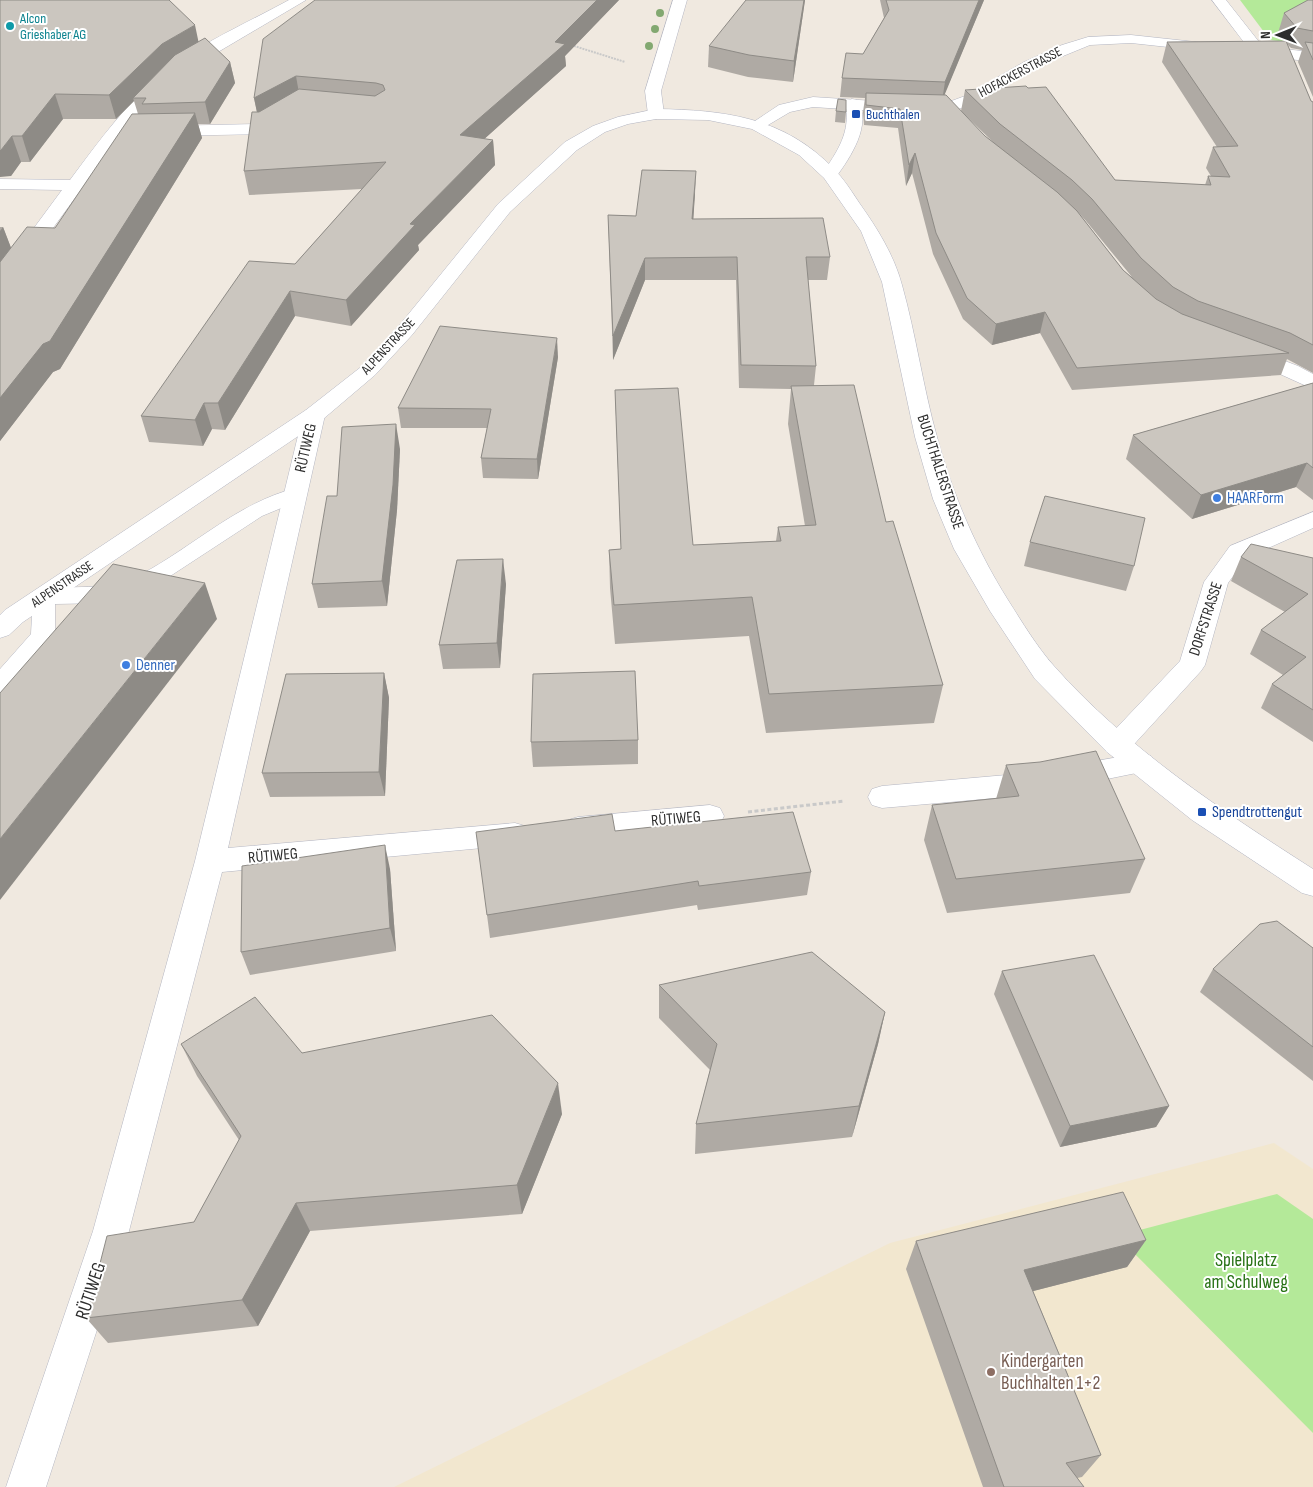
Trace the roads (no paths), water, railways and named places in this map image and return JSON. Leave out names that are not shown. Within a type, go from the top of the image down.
[{"type":"street","points":[[0,287],[114,133],[149,95],[174,72],[202,54],[299,0]]},
{"type":"street","points":[[656,114],[653,91],[680,0]]},
{"type":"street","points":[[1219,0],[1259,52]]},
{"type":"street","name":"HOFACKERSTRASSE","points":[[757,125],[794,105],[814,102],[852,103],[905,108],[948,108],[1029,65],[1088,41],[1131,39],[1222,48]]},
{"type":"street","points":[[1241,50],[1313,58]]},
{"type":"street","points":[[1286,54],[1292,71]]},
{"type":"street","points":[[114,133],[264,129],[300,106]]},
{"type":"street","points":[[948,108],[961,122]]},
{"type":"street","name":"BUCHTHALERSTRASSE","points":[[656,114],[708,115],[757,125],[805,151],[830,174],[870,231],[892,282],[926,437],[945,499],[966,549],[999,605],[1044,672],[1117,745],[1202,812],[1313,884]]},
{"type":"street","name":"ALPENSTRASSE","points":[[5,618],[44,597],[314,415],[368,371],[404,331],[504,208],[571,146],[599,129],[656,114]]},
{"type":"street","points":[[0,184],[75,185]]},
{"type":"street","points":[[1233,347],[1273,362],[1313,383]]},
{"type":"street","name":"RÜTIWEG","points":[[26,1487],[111,1231],[210,861],[314,415]]},
{"type":"street","name":"DORFSTRASSE","points":[[1117,745],[1192,666],[1216,582],[1238,552],[1313,519]]},
{"type":"street","points":[[882,797],[1029,784],[1140,763]]},
{"type":"street","name":"RÜTIWEG","points":[[210,861],[710,816]]},
{"type":"lane","points":[[830,174],[844,157],[856,114],[852,103]]},
{"type":"lane","points":[[0,684],[43,636],[44,597],[104,595],[147,581],[255,511],[296,494]]},
{"type":"place","name":"Alcon Grieshaber AG","points":[[10,26]]},
{"type":"place","name":"Buchthalen","points":[[856,114]]},
{"type":"place","name":"HAARForm","points":[[1217,498]]},
{"type":"place","name":"Denner","points":[[126,665]]},
{"type":"place","name":"Spendtrottengut","points":[[1202,812]]},
{"type":"place","name":"Kindergarten Buchhalten 1+2","points":[[991,1372]]},
{"type":"park label","name":"Spielplatz am Schulweg","points":[[1246,1271]]}]
